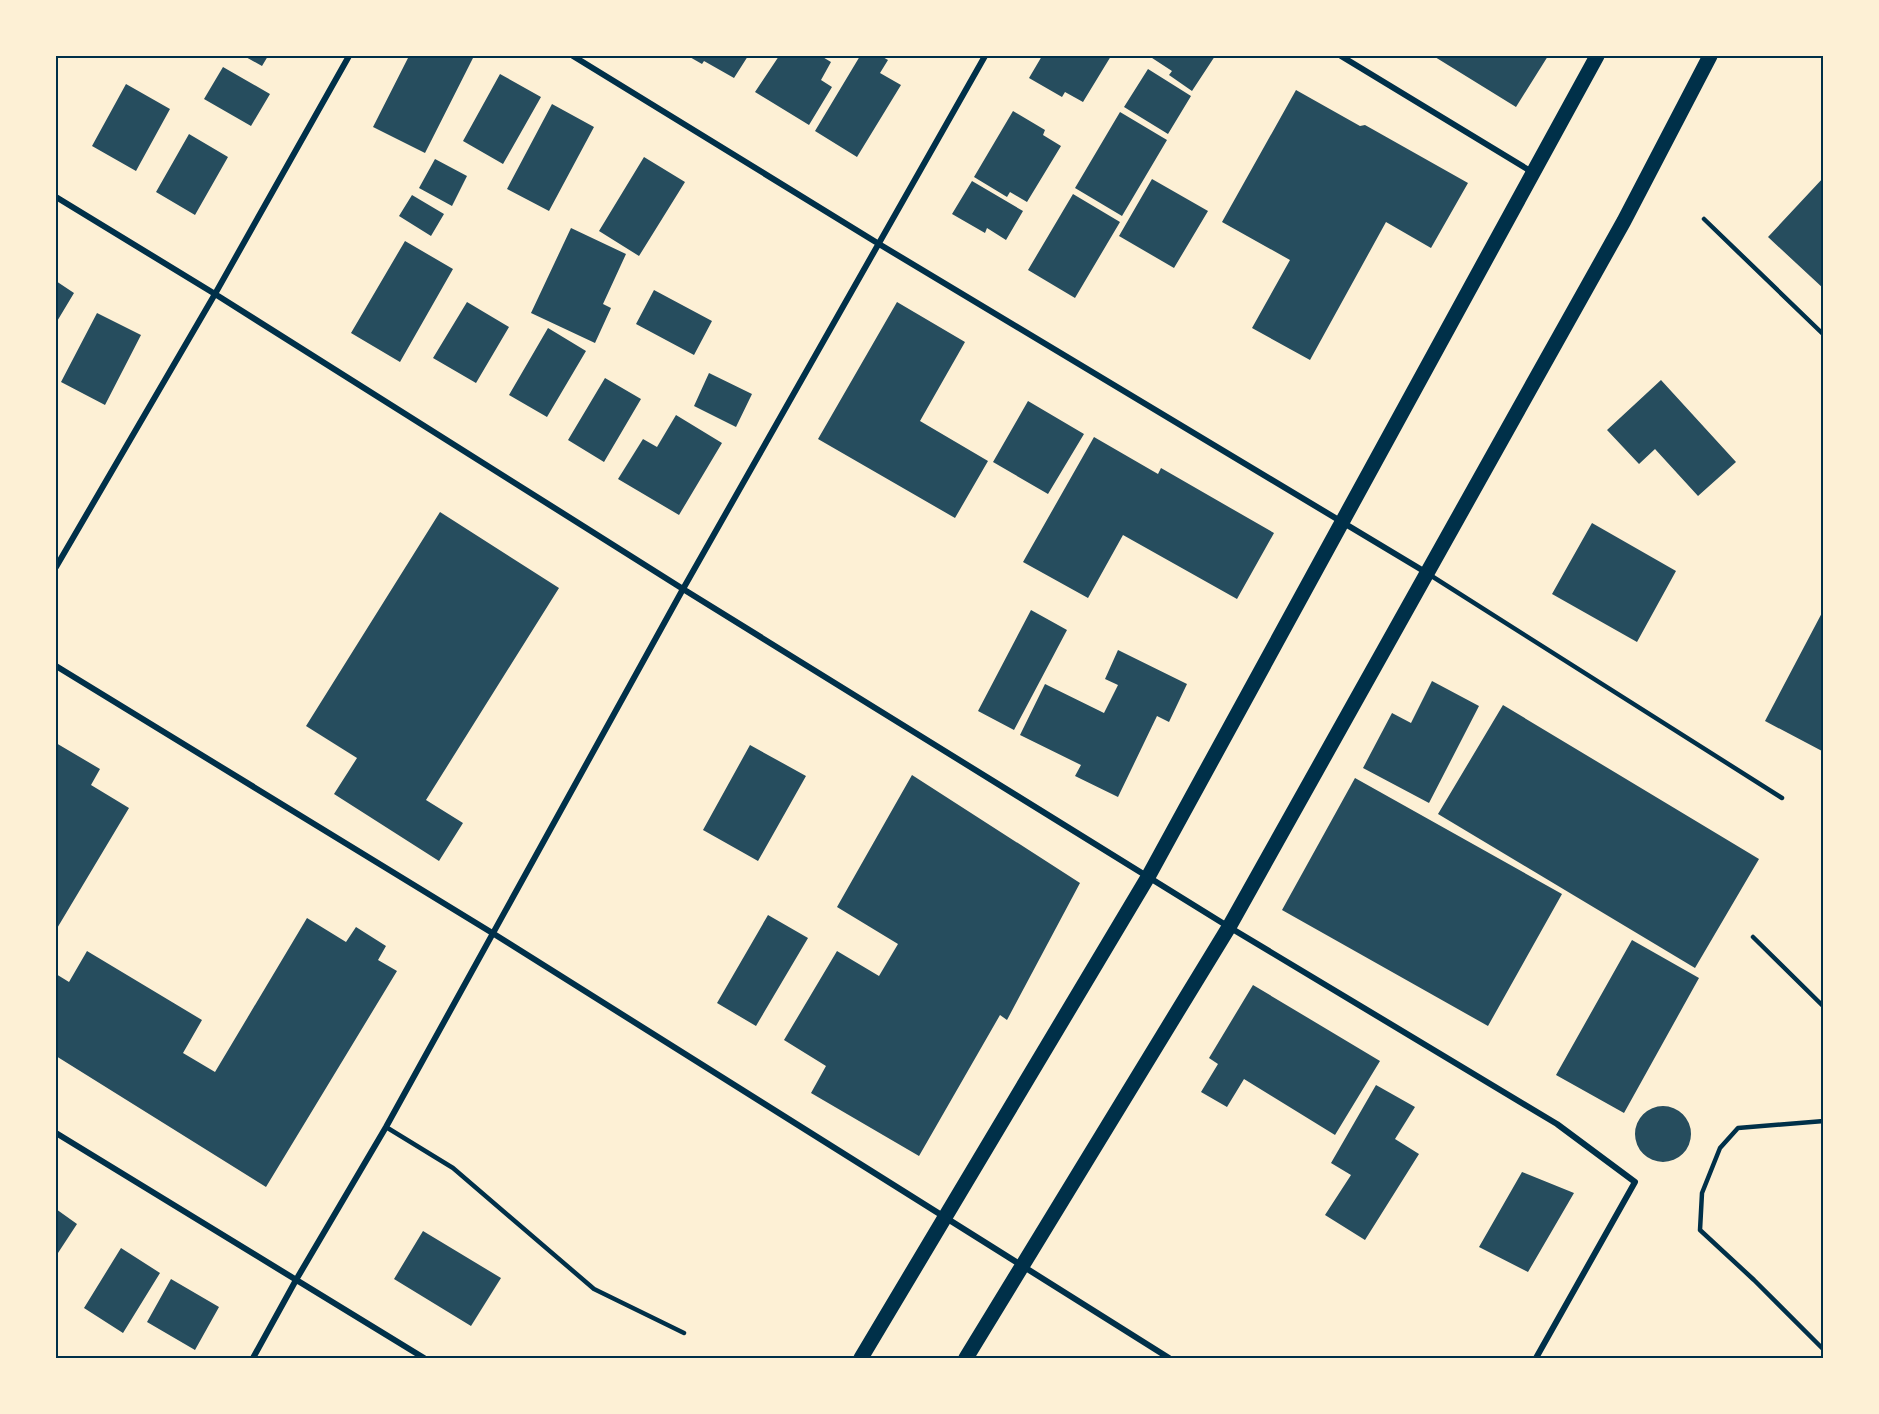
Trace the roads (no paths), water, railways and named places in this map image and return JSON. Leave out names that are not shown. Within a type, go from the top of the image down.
[{"type":"main road","points":[[861,1359],[1148,877],[1598,56]]},
{"type":"main road","points":[[966,1359],[1228,927],[1624,221],[1710,56]]},
{"type":"street","points":[[56,567],[215,294],[349,56]]},
{"type":"street","points":[[573,56],[879,244],[1428,574]]},
{"type":"street","points":[[253,1359],[296,1280],[386,1127],[683,589],[985,56]]},
{"type":"street","points":[[1341,56],[1533,172]]},
{"type":"street","points":[[56,197],[1228,927],[1557,1124],[1635,1182],[1536,1359]]},
{"type":"street","points":[[56,666],[494,934],[1169,1359]]},
{"type":"street","points":[[56,1133],[424,1359]]},
{"type":"lane","points":[[1704,219],[1824,335]]},
{"type":"lane","points":[[1428,574],[1782,798]]},
{"type":"lane","points":[[1753,937],[1824,1007]]},
{"type":"lane","points":[[1824,1121],[1738,1128],[1720,1148],[1702,1192],[1700,1230],[1824,1350]]},
{"type":"lane","points":[[386,1127],[453,1168],[594,1289],[684,1333]]}]
